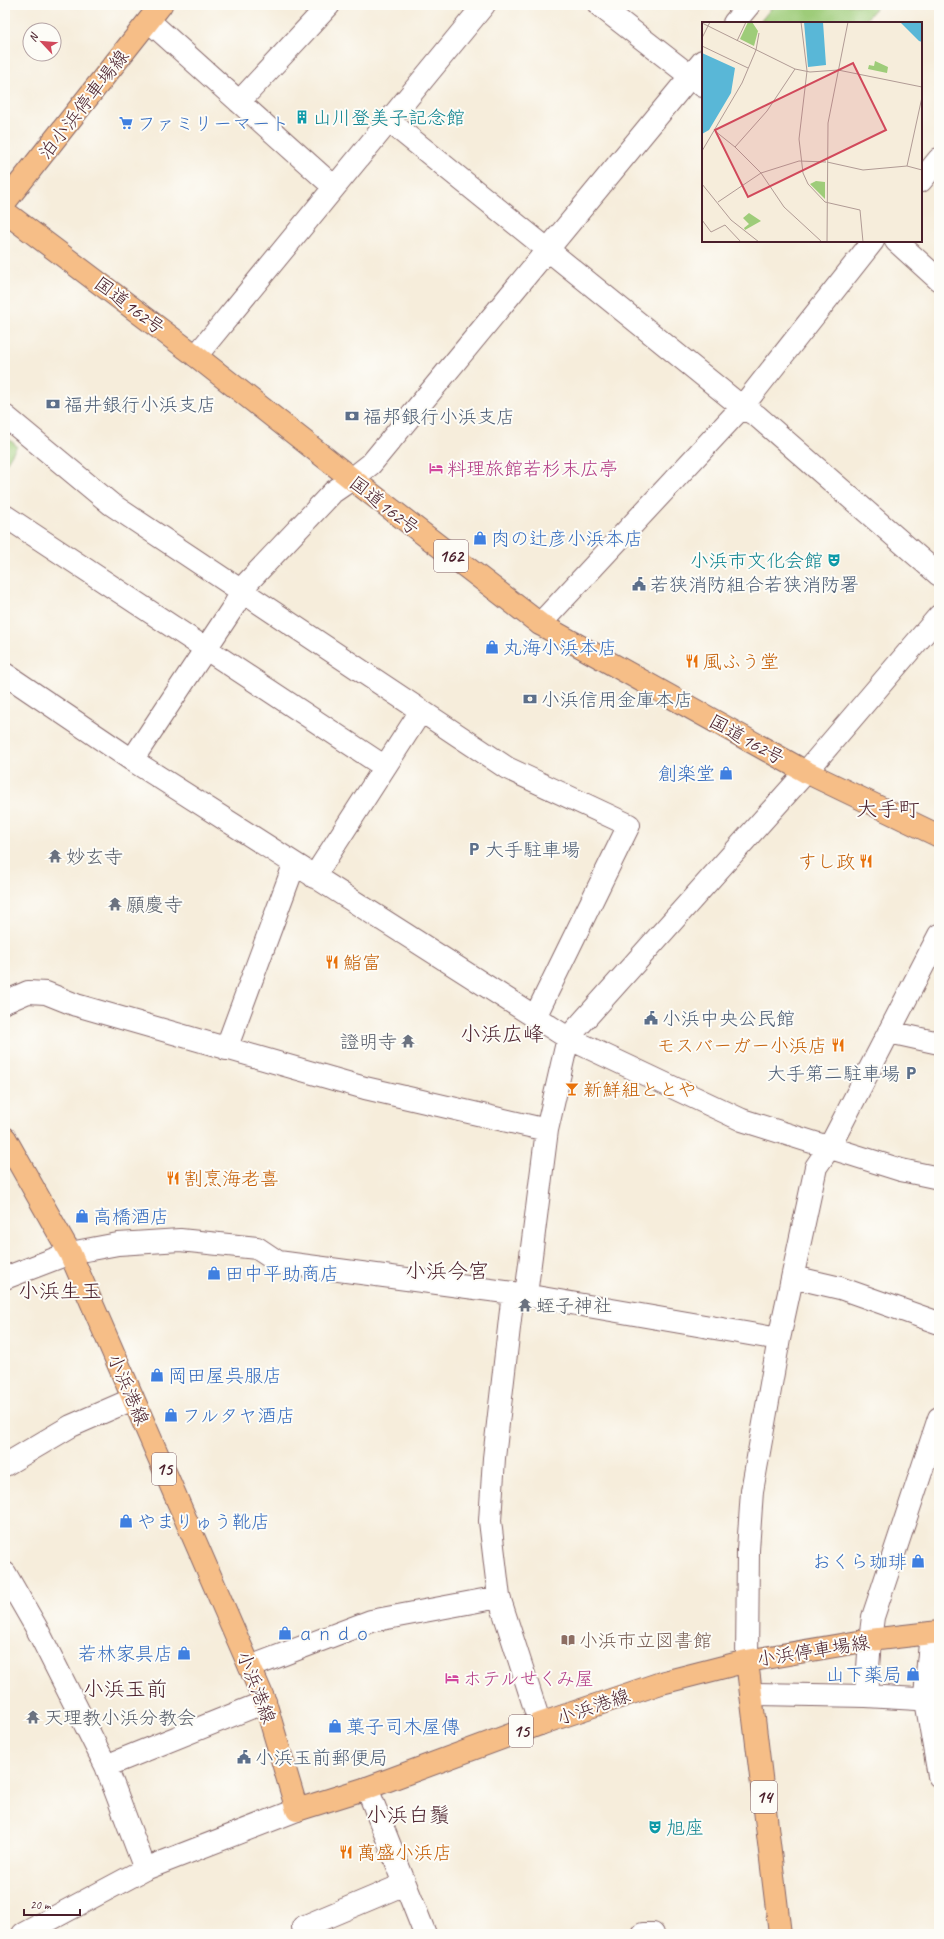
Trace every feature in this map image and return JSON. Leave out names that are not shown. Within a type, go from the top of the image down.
[{"type":"main road","name":"泊小浜停車場線","points":[[5,202],[155,13]]},
{"type":"main road","name":"国道162号","points":[[5,212],[196,356],[352,480],[540,624],[806,772],[939,836]]},
{"type":"main road","name":"小浜港線","points":[[5,1138],[70,1253],[250,1667],[265,1702],[297,1810],[368,1788],[540,1724],[661,1683],[747,1660]]},
{"type":"main road","name":"小浜停車場線","points":[[780,1934],[747,1660],[870,1640],[935,1632]]},
{"type":"street","points":[[238,102],[329,5]]},
{"type":"street","points":[[196,356],[484,5]]},
{"type":"street","points":[[132,760],[247,583],[332,492],[352,480],[371,464],[548,251],[699,74],[599,5]]},
{"type":"street","points":[[735,22],[749,5]]},
{"type":"street","points":[[155,13],[238,102],[334,187]]},
{"type":"street","points":[[389,121],[742,407],[757,416],[939,575]]},
{"type":"street","points":[[922,180],[939,159]]},
{"type":"street","points":[[540,624],[742,407],[872,242]]},
{"type":"street","points":[[897,242],[939,280]]},
{"type":"street","points":[[5,416],[111,504],[506,768],[629,825],[535,1017]]},
{"type":"street","points":[[5,516],[385,767]]},
{"type":"street","points":[[540,1724],[499,1597],[490,1521],[494,1458],[520,1294],[547,1130],[568,1038],[806,772],[939,616]]},
{"type":"street","points":[[5,674],[132,760],[294,865],[568,1038],[742,1120],[901,1170],[939,1178]]},
{"type":"street","points":[[314,877],[421,711]]},
{"type":"street","points":[[226,1049],[294,865]]},
{"type":"street","points":[[747,1660],[748,1550],[752,1491],[779,1338],[816,1167],[829,1148],[939,935]]},
{"type":"street","points":[[5,1002],[28,992],[46,993],[76,1005],[365,1088],[547,1130]]},
{"type":"street","points":[[889,1032],[939,1042]]},
{"type":"street","points":[[5,1278],[70,1253],[118,1244],[180,1240],[257,1248],[278,1262],[520,1294],[779,1338]]},
{"type":"street","points":[[793,1277],[840,1288],[939,1324]]},
{"type":"street","points":[[5,1465],[71,1426],[133,1399]]},
{"type":"street","points":[[866,1696],[873,1617],[939,1418]]},
{"type":"street","points":[[5,1573],[36,1627],[106,1766],[145,1869]]},
{"type":"street","points":[[250,1667],[371,1621],[499,1597]]},
{"type":"street","points":[[935,1632],[932,1695],[939,1776]]},
{"type":"street","points":[[751,1694],[866,1696],[917,1699],[932,1695]]},
{"type":"street","points":[[106,1766],[265,1702]]},
{"type":"street","points":[[368,1788],[425,1934]]},
{"type":"street","points":[[23,1934],[145,1869],[297,1810]]},
{"type":"street","points":[[303,1927],[405,1884]]},
{"type":"street","points":[[643,1934],[652,1934]]},
{"type":"street","points":[[775,1934],[780,1934]]},
{"type":"green space","points":[[774,5],[874,5],[877,7],[864,22],[760,22]]},
{"type":"green space","points":[[5,436],[17,446],[5,465]]},
{"type":"place","name":"山川登美子記念館","points":[[302,117]]},
{"type":"place","name":"ファミリーマート","points":[[126,123]]},
{"type":"place","name":"福井銀行小浜支店","points":[[53,404]]},
{"type":"place","name":"福邦銀行小浜支店","points":[[352,416]]},
{"type":"place","name":"料理旅館若杉末広亭","points":[[436,468]]},
{"type":"place","name":"肉の辻彦小浜本店","points":[[480,538]]},
{"type":"place","name":"小浜市文化会館","points":[[834,560]]},
{"type":"place","name":"若狭消防組合若狭消防署","points":[[639,584]]},
{"type":"place","name":"丸海小浜本店","points":[[492,647]]},
{"type":"place","name":"風ふう堂","points":[[692,661]]},
{"type":"place","name":"小浜信用金庫本店","points":[[530,699]]},
{"type":"place","name":"創楽堂","points":[[726,773]]},
{"type":"place","name":"大手駐車場","points":[[474,849]]},
{"type":"place","name":"妙玄寺","points":[[55,856]]},
{"type":"place","name":"すし政","points":[[866,861]]},
{"type":"place","name":"願慶寺","points":[[115,904]]},
{"type":"place","name":"鮨富","points":[[332,962]]},
{"type":"place","name":"小浜中央公民館","points":[[651,1018]]},
{"type":"place","name":"證明寺","points":[[408,1041]]},
{"type":"place","name":"モスバーガー小浜店","points":[[838,1045]]},
{"type":"place","name":"大手第二駐車場","points":[[911,1073]]},
{"type":"place","name":"新鮮組ととや","points":[[572,1089]]},
{"type":"place","name":"割烹海老喜","points":[[173,1178]]},
{"type":"place","name":"高橋酒店","points":[[82,1216]]},
{"type":"place","name":"田中平助商店","points":[[214,1273]]},
{"type":"place","name":"蛭子神社","points":[[525,1305]]},
{"type":"place","name":"岡田屋呉服店","points":[[157,1375]]},
{"type":"place","name":"フルタヤ酒店","points":[[171,1415]]},
{"type":"place","name":"やまりゅう靴店","points":[[126,1521]]},
{"type":"place","name":"おくら珈琲","points":[[918,1561]]},
{"type":"place","name":"ａｎｄｏ","points":[[285,1633]]},
{"type":"place","name":"小浜市立図書館","points":[[568,1640]]},
{"type":"place","name":"若林家具店","points":[[184,1653]]},
{"type":"place","name":"山下薬局","points":[[913,1674]]},
{"type":"place","name":"ホテルせくみ屋","points":[[452,1678]]},
{"type":"place","name":"天理教小浜分教会","points":[[33,1717]]},
{"type":"place","name":"菓子司木屋傳","points":[[335,1726]]},
{"type":"place","name":"小浜玉前郵便局","points":[[244,1757]]},
{"type":"place","name":"旭座","points":[[655,1827]]},
{"type":"place","name":"萬盛小浜店","points":[[346,1852]]},
{"type":"district","name":"大手町","points":[[888,809]]},
{"type":"district","name":"小浜広峰","points":[[502,1034]]},
{"type":"district","name":"小浜今宮","points":[[447,1271]]},
{"type":"district","name":"小浜生玉","points":[[60,1291]]},
{"type":"district","name":"小浜玉前","points":[[125,1689]]},
{"type":"district","name":"小浜白鬚","points":[[408,1815]]}]
